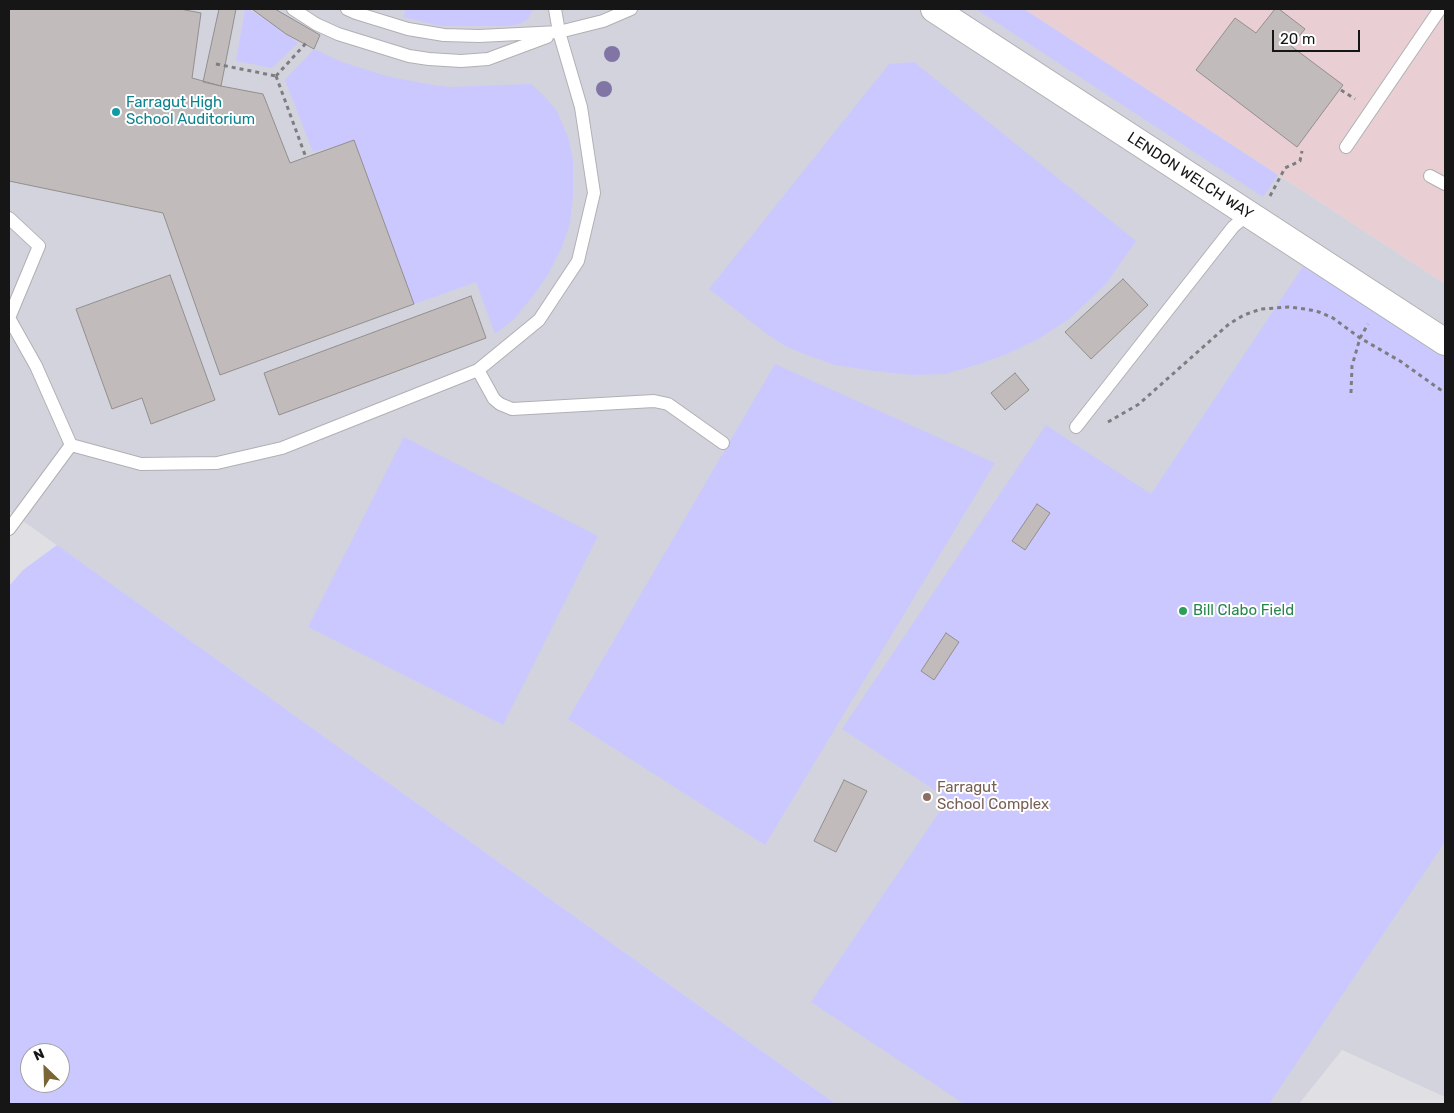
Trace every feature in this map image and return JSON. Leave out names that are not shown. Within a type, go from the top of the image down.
[{"type":"street","name":"LENDON WELCH WAY","points":[[934,9],[1445,342]]},
{"type":"lane","points":[[293,9],[316,24],[338,34],[408,56],[461,61],[488,59],[559,32],[603,21],[631,9]]},
{"type":"lane","points":[[347,9],[408,29],[444,35],[479,36],[559,32]]},
{"type":"lane","points":[[71,445],[141,464],[217,463],[282,448],[478,370],[539,320],[578,261],[594,194],[582,107],[559,32],[554,9]]},
{"type":"lane","points":[[1346,147],[1440,9]]},
{"type":"lane","points":[[1430,176],[1445,184]]},
{"type":"lane","points":[[1076,427],[1233,227],[1248,214]]},
{"type":"lane","points":[[9,218],[39,246],[9,318],[36,366],[71,445]]},
{"type":"lane","points":[[478,370],[494,399],[512,409],[654,401],[668,404],[723,443]]},
{"type":"lane","points":[[9,529],[71,445]]},
{"type":"path","points":[[276,76],[311,38]]},
{"type":"path","points":[[216,64],[276,76]]},
{"type":"path","points":[[276,76],[305,155]]},
{"type":"path","points":[[1248,214],[1270,196],[1285,168],[1300,161],[1302,151]]},
{"type":"path","points":[[1076,427],[1088,435],[1139,404],[1229,324],[1244,315],[1261,309],[1306,308],[1333,318],[1360,338],[1400,362],[1445,393]]},
{"type":"path","points":[[1351,393],[1352,366],[1360,338],[1369,322]]},
{"type":"shaded area","name":"Farragut School Complex","points":[[9,9],[1024,9],[1445,284],[1445,1097],[1342,1050],[1299,1104],[836,1104],[9,511]]},
{"type":"shaded area","points":[[245,9],[267,20],[298,43],[272,68],[236,61]]},
{"type":"shaded area","points":[[406,9],[533,9],[528,19],[520,24],[507,26],[441,26],[403,17]]},
{"type":"shaded area","points":[[976,9],[1024,9],[1278,175],[1263,197]]},
{"type":"shaded area","points":[[1024,9],[1445,9],[1445,284],[1278,175]]},
{"type":"shaded area","points":[[314,49],[342,62],[390,77],[428,84],[448,87],[531,84],[557,111],[568,137],[573,159],[573,197],[570,223],[562,247],[549,273],[515,318],[495,334],[476,282],[414,304],[354,141],[313,152],[285,80]]},
{"type":"shaded area","points":[[914,62],[1136,241],[1106,284],[1069,319],[1040,338],[1007,354],[946,374],[911,375],[873,371],[835,365],[807,355],[785,346],[767,334],[709,289],[889,64]]},
{"type":"shaded area","name":"Bill Clabo Field","points":[[1306,262],[1445,355],[1445,842],[1269,1104],[964,1104],[811,1002],[948,799],[842,729],[1046,425],[1151,494]]},
{"type":"shaded area","points":[[775,364],[995,463],[765,845],[568,719]]},
{"type":"shaded area","points":[[404,437],[598,536],[503,725],[308,627]]},
{"type":"shaded area","points":[[57,545],[836,1104],[9,1104],[9,586],[23,570]]},
{"type":"building","points":[[9,9],[180,9],[201,13],[192,78],[263,94],[290,163],[354,140],[414,304],[220,375],[163,213],[9,181]]},
{"type":"building","points":[[219,9],[236,9],[221,86],[203,82]]},
{"type":"building","points":[[252,9],[275,9],[320,35],[314,49],[286,34]]},
{"type":"building","points":[[1275,9],[1279,9],[1305,29],[1291,46],[1343,85],[1297,147],[1196,70],[1235,18],[1256,33]]},
{"type":"building","points":[[170,275],[215,400],[151,424],[142,398],[112,409],[76,309]]},
{"type":"building","points":[[1123,279],[1148,305],[1091,359],[1065,332]]},
{"type":"building","points":[[471,296],[486,338],[279,415],[264,373]]},
{"type":"building","points":[[1015,373],[1029,390],[1005,410],[991,393]]},
{"type":"building","points":[[1037,504],[1050,513],[1025,550],[1012,541]]},
{"type":"building","points":[[946,633],[959,642],[934,680],[921,671]]},
{"type":"building","points":[[844,780],[867,791],[836,852],[814,841]]},
{"type":"place","name":"Farragut High School Auditorium","points":[[116,112]]},
{"type":"place","name":"Bill Clabo Field","points":[[1183,611]]},
{"type":"place","name":"Farragut School Complex","points":[[927,797]]}]
